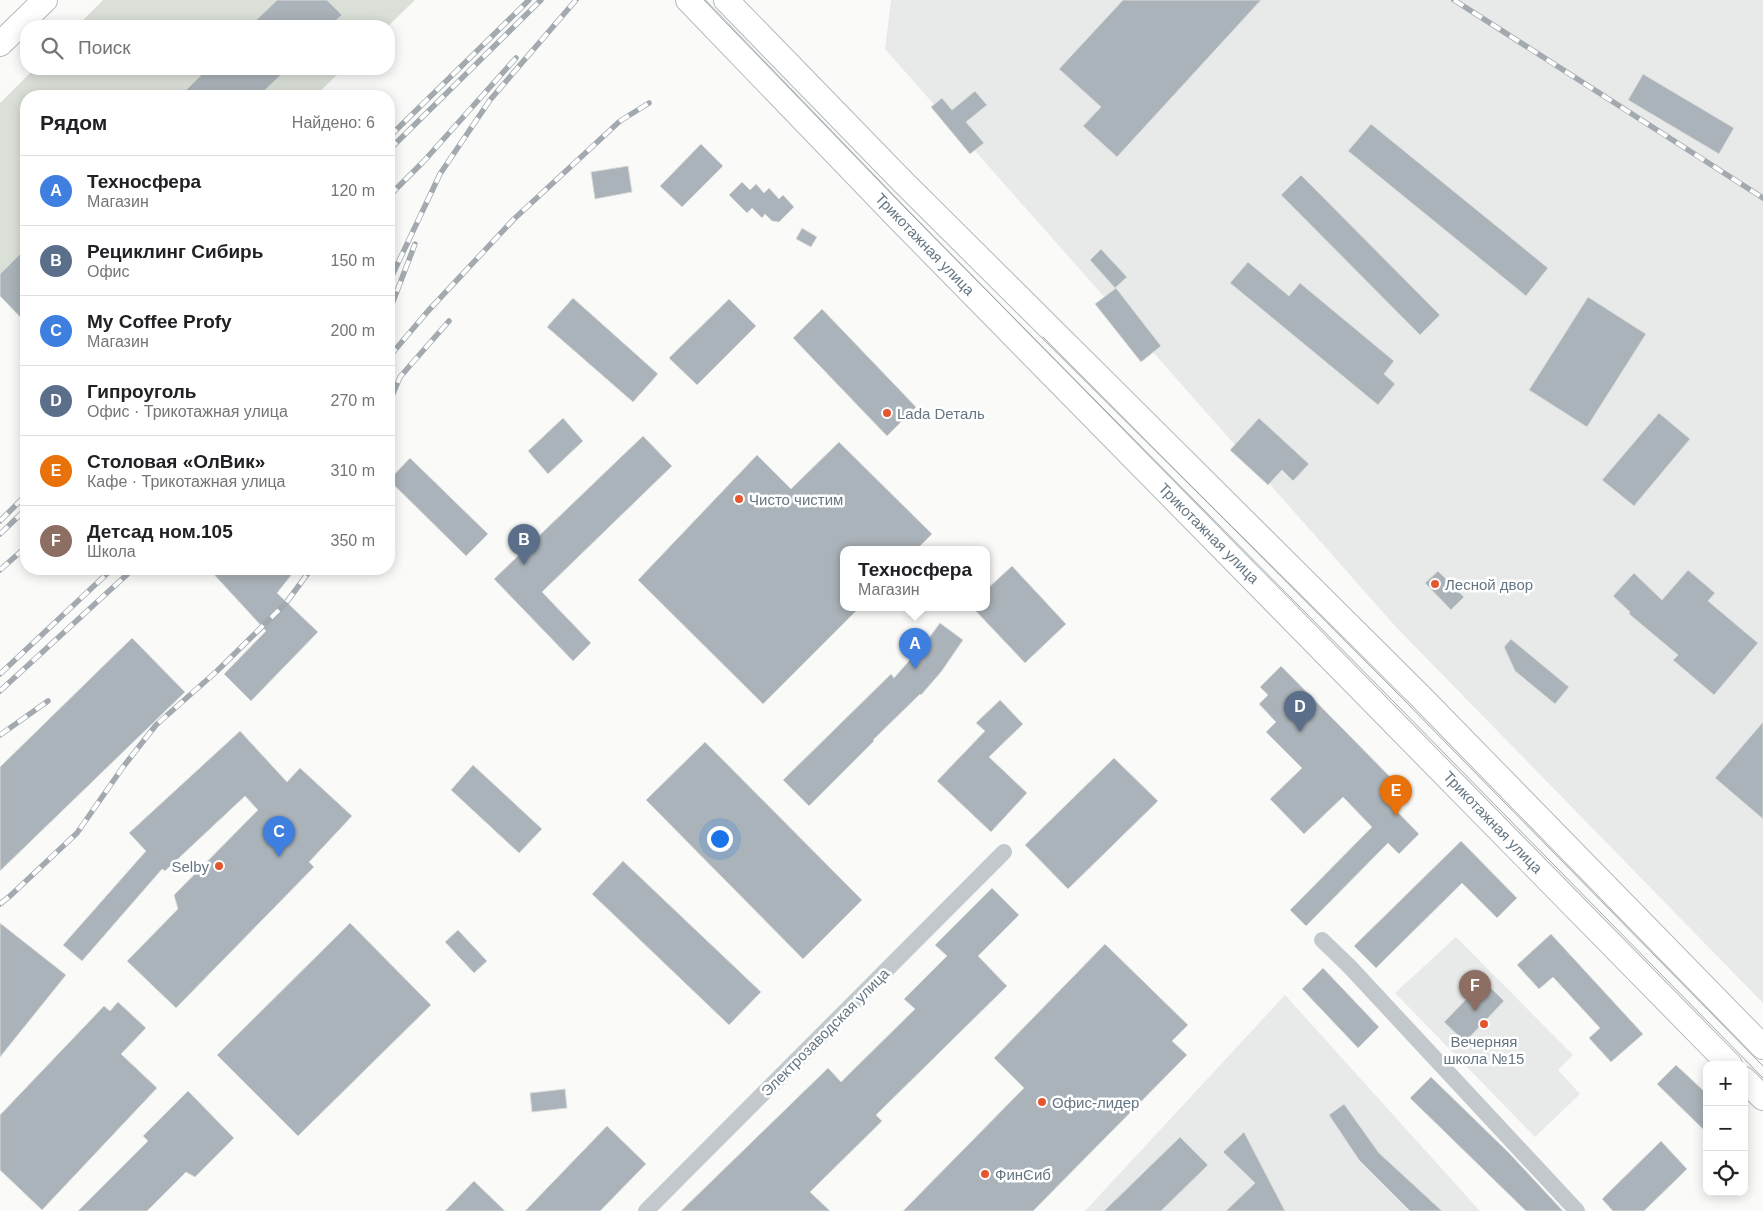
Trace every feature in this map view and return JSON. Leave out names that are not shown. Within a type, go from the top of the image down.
[{"type":"main road","points":[[25,20],[45,0]]},
{"type":"main road","name":"Трикотажная улица","points":[[688,0],[900,220],[1726,1061]]},
{"type":"main road","name":"Трикотажная улица","points":[[726,0],[909,187],[1409,685],[1763,1047]]},
{"type":"main road","points":[[0,44],[20,24]]},
{"type":"main road","points":[[1748,1083],[1763,1098]]},
{"type":"street","name":"Электрозаводская улица","points":[[646,1211],[1004,852]]},
{"type":"street","points":[[1322,940],[1349,966],[1577,1211]]},
{"type":"shaded area","points":[[103,0],[415,0],[394,20],[83,20]]},
{"type":"shaded area","points":[[891,0],[1763,0],[1763,1003],[1396,627],[885,49]]},
{"type":"shaded area","points":[[28,75],[337,75],[321,90],[20,90],[20,307],[0,288],[0,103]]},
{"type":"shaded area","name":"Вечерняя школа №15","points":[[1456,937],[1573,1055],[1558,1070],[1580,1094],[1535,1137],[1395,993]]},
{"type":"shaded area","points":[[1285,995],[1480,1211],[1085,1211]]},
{"type":"building","points":[[277,0],[327,0],[342,15],[337,20],[256,20]]},
{"type":"building","points":[[1123,0],[1261,0],[1117,157],[1083,126],[1101,107],[1059,69]]},
{"type":"building","points":[[1643,74],[1734,128],[1719,154],[1628,100]]},
{"type":"building","points":[[201,75],[281,75],[265,90],[186,90]]},
{"type":"building","points":[[975,91],[987,105],[966,122],[984,143],[970,154],[931,107],[942,98],[952,110]]},
{"type":"building","points":[[1371,124],[1548,268],[1526,296],[1348,151]]},
{"type":"building","points":[[701,144],[723,166],[682,207],[660,186]]},
{"type":"building","points":[[628,166],[632,192],[595,199],[591,172]]},
{"type":"building","points":[[1301,175],[1440,315],[1420,335],[1281,195]]},
{"type":"building","points":[[742,182],[750,190],[756,184],[764,193],[769,188],[779,199],[783,195],[794,207],[779,222],[772,221],[765,214],[762,218],[752,208],[747,213],[729,195]]},
{"type":"building","points":[[802,228],[817,237],[811,247],[796,239]]},
{"type":"building","points":[[1101,249],[1127,277],[1115,288],[1090,260]]},
{"type":"building","points":[[20,254],[20,317],[0,296],[0,274]]},
{"type":"building","points":[[1248,262],[1289,296],[1300,283],[1394,361],[1384,374],[1395,384],[1378,405],[1230,283]]},
{"type":"building","points":[[1116,288],[1161,346],[1141,362],[1095,304]]},
{"type":"building","points":[[1588,297],[1646,334],[1587,427],[1529,390]]},
{"type":"building","points":[[573,298],[658,374],[633,402],[547,327]]},
{"type":"building","points":[[729,299],[756,326],[697,385],[669,358]]},
{"type":"building","points":[[822,309],[916,407],[887,436],[793,338]]},
{"type":"building","points":[[1659,413],[1690,439],[1634,506],[1602,480]]},
{"type":"building","points":[[563,418],[583,441],[548,474],[528,451]]},
{"type":"building","points":[[1259,418],[1309,464],[1293,481],[1282,470],[1268,485],[1230,450]]},
{"type":"building","points":[[643,436],[672,466],[542,592],[591,643],[573,661],[494,579]]},
{"type":"building","points":[[839,442],[932,534],[920,546],[840,546],[840,611],[856,611],[763,704],[638,580],[757,455],[791,489]]},
{"type":"building","points":[[410,458],[488,534],[466,556],[395,486],[395,474]]},
{"type":"building","points":[[1012,566],[1066,624],[1025,663],[976,611],[990,611],[990,586]]},
{"type":"building","points":[[1688,570],[1715,593],[1708,601],[1758,643],[1714,695],[1673,660],[1678,655],[1629,614],[1630,612],[1613,596],[1634,573],[1662,600]]},
{"type":"building","points":[[1438,571],[1464,597],[1451,610],[1425,583]]},
{"type":"building","points":[[215,575],[291,575],[277,593],[318,632],[251,701],[224,674],[266,631]]},
{"type":"building","points":[[940,623],[963,640],[941,672],[921,695],[873,740],[809,806],[783,780],[891,674],[894,678],[917,654]]},
{"type":"building","points":[[132,638],[185,692],[0,871],[0,767]]},
{"type":"building","points":[[1511,639],[1569,687],[1555,704],[1515,671],[1504,647]]},
{"type":"building","points":[[1281,666],[1401,788],[1387,801],[1419,834],[1399,854],[1388,843],[1306,926],[1290,910],[1372,827],[1343,797],[1304,834],[1270,799],[1302,768],[1266,732],[1276,722],[1259,704],[1268,695],[1260,687]]},
{"type":"building","points":[[1000,700],[1023,724],[989,757],[1027,793],[991,832],[937,781],[985,731],[976,723]]},
{"type":"building","points":[[1763,722],[1763,819],[1715,778]]},
{"type":"building","points":[[240,731],[287,782],[300,768],[352,816],[309,862],[314,867],[176,1008],[127,961],[178,909],[174,895],[258,810],[245,796],[165,871],[162,869],[82,961],[63,945],[146,851],[129,833]]},
{"type":"building","points":[[705,742],[862,900],[803,959],[646,800]]},
{"type":"building","points":[[1114,758],[1158,801],[1068,889],[1025,845]]},
{"type":"building","points":[[473,765],[542,829],[519,853],[451,790]]},
{"type":"building","points":[[1461,841],[1517,898],[1497,918],[1462,883],[1376,968],[1354,946]]},
{"type":"building","points":[[623,861],[761,992],[729,1025],[592,894]]},
{"type":"building","points":[[992,888],[1019,915],[978,956],[1007,986],[876,1115],[882,1121],[810,1192],[830,1211],[681,1211],[828,1068],[841,1082],[915,1009],[904,999],[947,956],[935,945]]},
{"type":"building","points":[[0,923],[66,975],[0,1057]]},
{"type":"building","points":[[350,923],[431,1005],[298,1136],[217,1055]]},
{"type":"building","points":[[458,930],[487,961],[474,973],[445,942]]},
{"type":"building","points":[[1551,934],[1643,1034],[1611,1062],[1589,1038],[1600,1028],[1553,977],[1539,989],[1517,965]]},
{"type":"building","points":[[1105,944],[1188,1025],[1172,1041],[1187,1055],[1033,1211],[903,1211],[1024,1088],[994,1058]]},
{"type":"building","points":[[1323,968],[1379,1027],[1358,1048],[1302,989]]},
{"type":"building","points":[[1484,981],[1504,1001],[1465,1042],[1444,1022]]},
{"type":"building","points":[[118,1002],[146,1028],[121,1054],[157,1088],[42,1210],[0,1170],[0,1115],[104,1006],[110,1011]]},
{"type":"building","points":[[1676,1065],[1703,1090],[1703,1129],[1657,1084]]},
{"type":"building","points":[[1431,1077],[1509,1153],[1563,1211],[1526,1211],[1410,1098]]},
{"type":"building","points":[[565,1089],[567,1108],[532,1112],[530,1093]]},
{"type":"building","points":[[188,1091],[234,1138],[195,1177],[186,1172],[147,1211],[78,1211],[148,1141],[143,1136]]},
{"type":"building","points":[[1344,1104],[1379,1153],[1442,1211],[1410,1211],[1359,1160],[1329,1115]]},
{"type":"building","points":[[607,1126],[646,1164],[600,1211],[525,1211]]},
{"type":"building","points":[[1244,1132],[1285,1211],[1226,1211],[1255,1183],[1223,1152]]},
{"type":"building","points":[[1180,1137],[1208,1165],[1161,1211],[1104,1211]]},
{"type":"building","points":[[1661,1141],[1687,1169],[1644,1211],[1613,1211],[1602,1199]]},
{"type":"building","points":[[474,1181],[505,1211],[445,1211]]},
{"type":"tram line","points":[[704,0],[908,211],[1763,1078]]},
{"type":"tram line","points":[[1043,337],[1399,695],[1763,1066]]},
{"type":"railway","points":[[395,131],[529,0]]},
{"type":"railway","points":[[395,144],[541,0]]},
{"type":"railway","points":[[395,269],[440,174],[490,100],[576,0]]},
{"type":"railway","points":[[1454,0],[1763,198]]},
{"type":"railway","points":[[395,190],[424,161],[516,58]]},
{"type":"railway","points":[[395,350],[428,311],[514,219],[620,121],[649,103]]},
{"type":"railway","points":[[395,296],[415,244]]},
{"type":"railway","points":[[395,389],[400,377],[449,321]]},
{"type":"railway","points":[[0,521],[20,501]]},
{"type":"railway","points":[[0,534],[20,515]]},
{"type":"railway","points":[[0,570],[20,552]]},
{"type":"railway","points":[[0,674],[106,575]]},
{"type":"railway","points":[[0,691],[126,575]]},
{"type":"railway","points":[[0,904],[77,833],[123,767],[156,725],[217,671],[286,603],[307,575]]},
{"type":"railway","points":[[0,735],[48,701]]},
{"type":"place","name":"Lada Dеталь","points":[[887,413]]},
{"type":"place","name":"Чисто чистим","points":[[739,499]]},
{"type":"place","name":"Рециклинг Сибирь","points":[[524,565]]},
{"type":"place","name":"Лесной двор","points":[[1435,584]]},
{"type":"place","name":"Техносфера","points":[[915,669]]},
{"type":"place","name":"Гипроуголь","points":[[1300,732]]},
{"type":"place","name":"Столовая «ОлВик»","points":[[1396,816]]},
{"type":"place","name":"My Coffee Profy","points":[[279,857]]},
{"type":"place","name":"Selby","points":[[219,866]]},
{"type":"place","name":"Детсад ном.105","points":[[1475,1011]]},
{"type":"place","name":"Вечерняя школа №15","points":[[1484,1024]]},
{"type":"place","name":"Офис-лидер","points":[[1042,1102]]},
{"type":"place","name":"ФинСиб","points":[[985,1174]]}]
